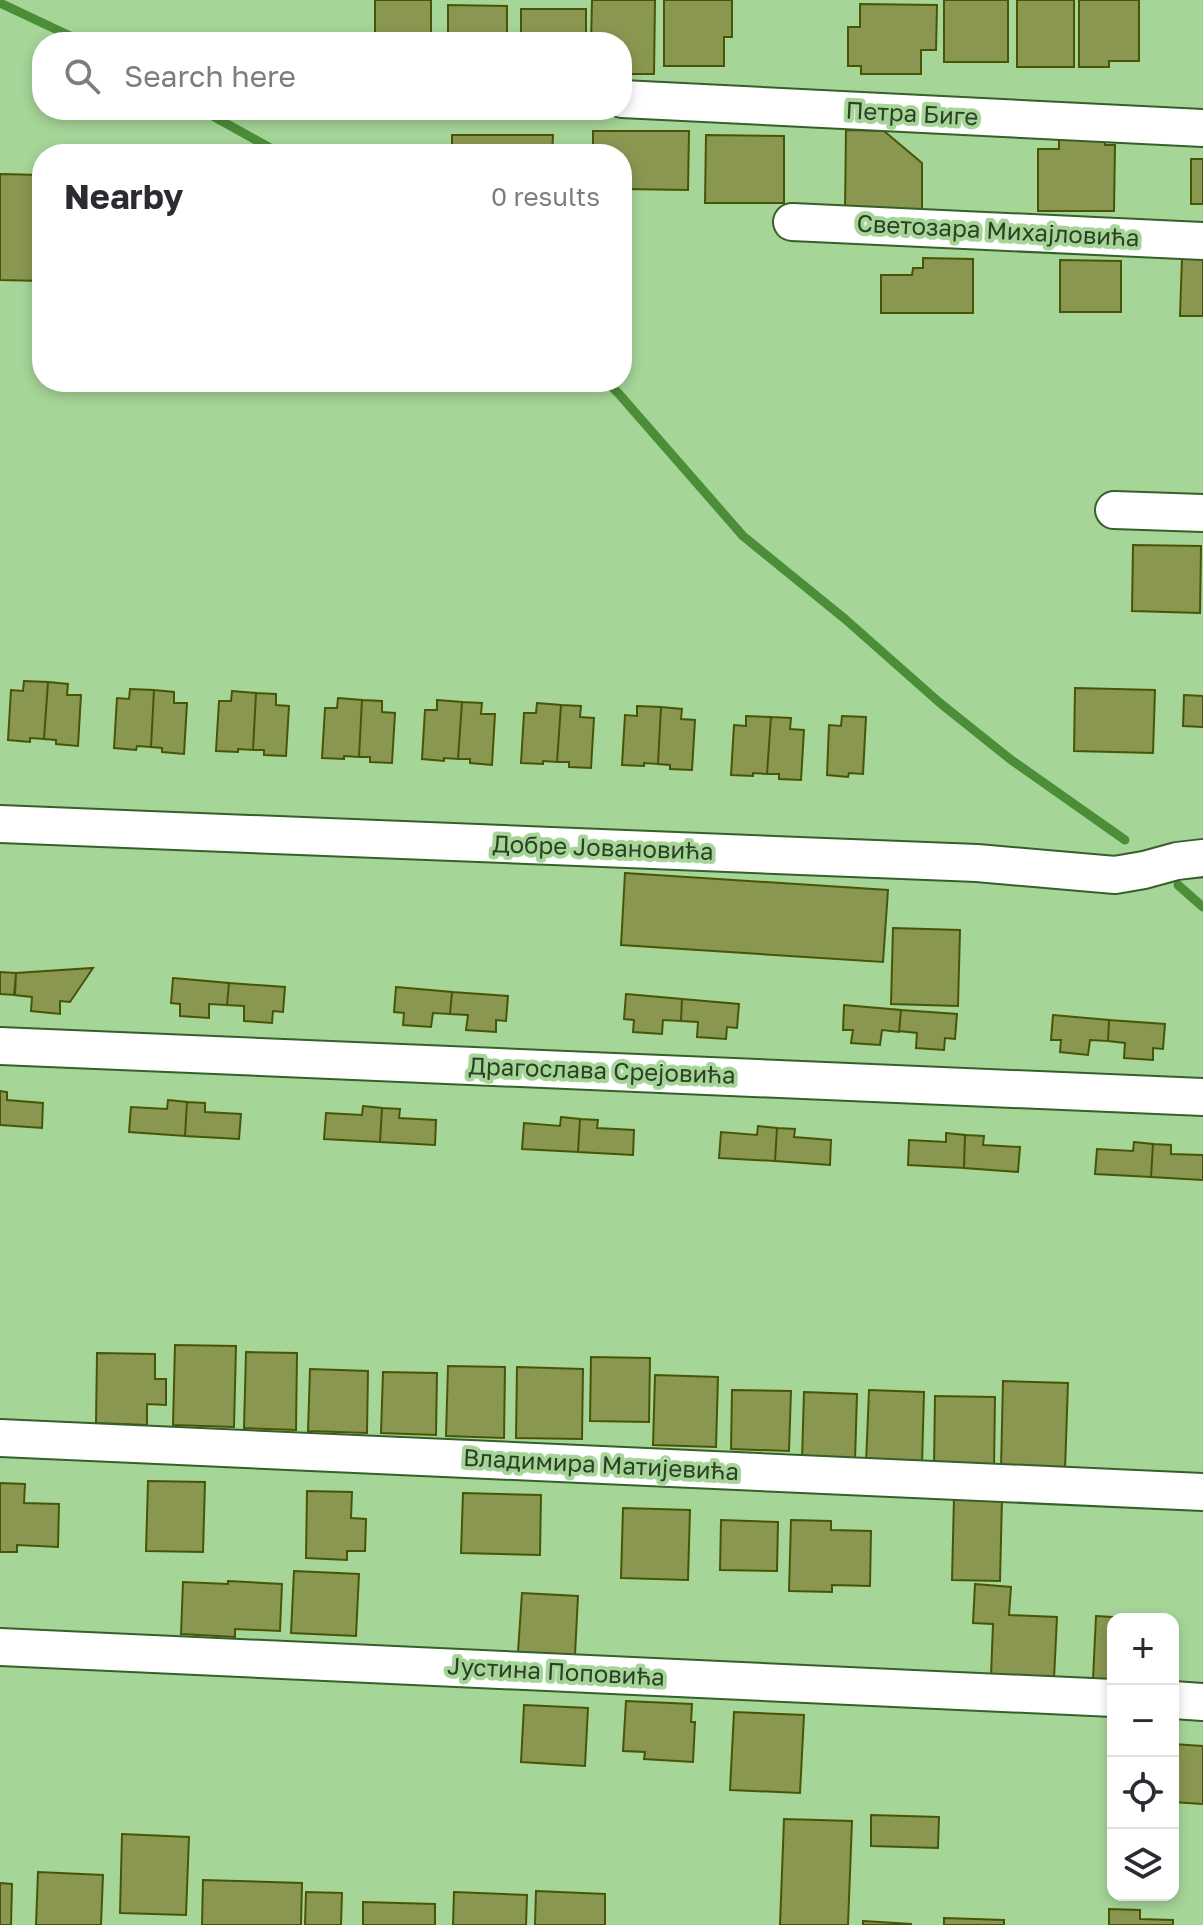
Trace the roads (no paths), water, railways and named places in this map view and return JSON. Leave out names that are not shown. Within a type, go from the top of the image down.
[{"type":"street","name":"Петра Биге","points":[[632,99],[1203,128]]},
{"type":"street","name":"Светозара Михајловића","points":[[792,222],[1203,241]]},
{"type":"street","points":[[1114,510],[1203,513]]},
{"type":"street","name":"Добре Јовановића","points":[[0,824],[977,863],[1115,875],[1203,858]]},
{"type":"street","name":"Драгослава Срејовића","points":[[0,1046],[1203,1097]]},
{"type":"street","name":"Владимира Матијевића","points":[[0,1438],[1203,1492]]},
{"type":"street","name":"Јустина Поповића","points":[[0,1647],[1107,1698]]},
{"type":"street","points":[[1179,1700],[1203,1702]]},
{"type":"waterway","points":[[0,3],[62,32]]},
{"type":"waterway","points":[[220,120],[263,144]]},
{"type":"waterway","points":[[617,392],[743,536],[1010,759],[1125,840]]},
{"type":"waterway","points":[[1178,885],[1203,907]]}]
